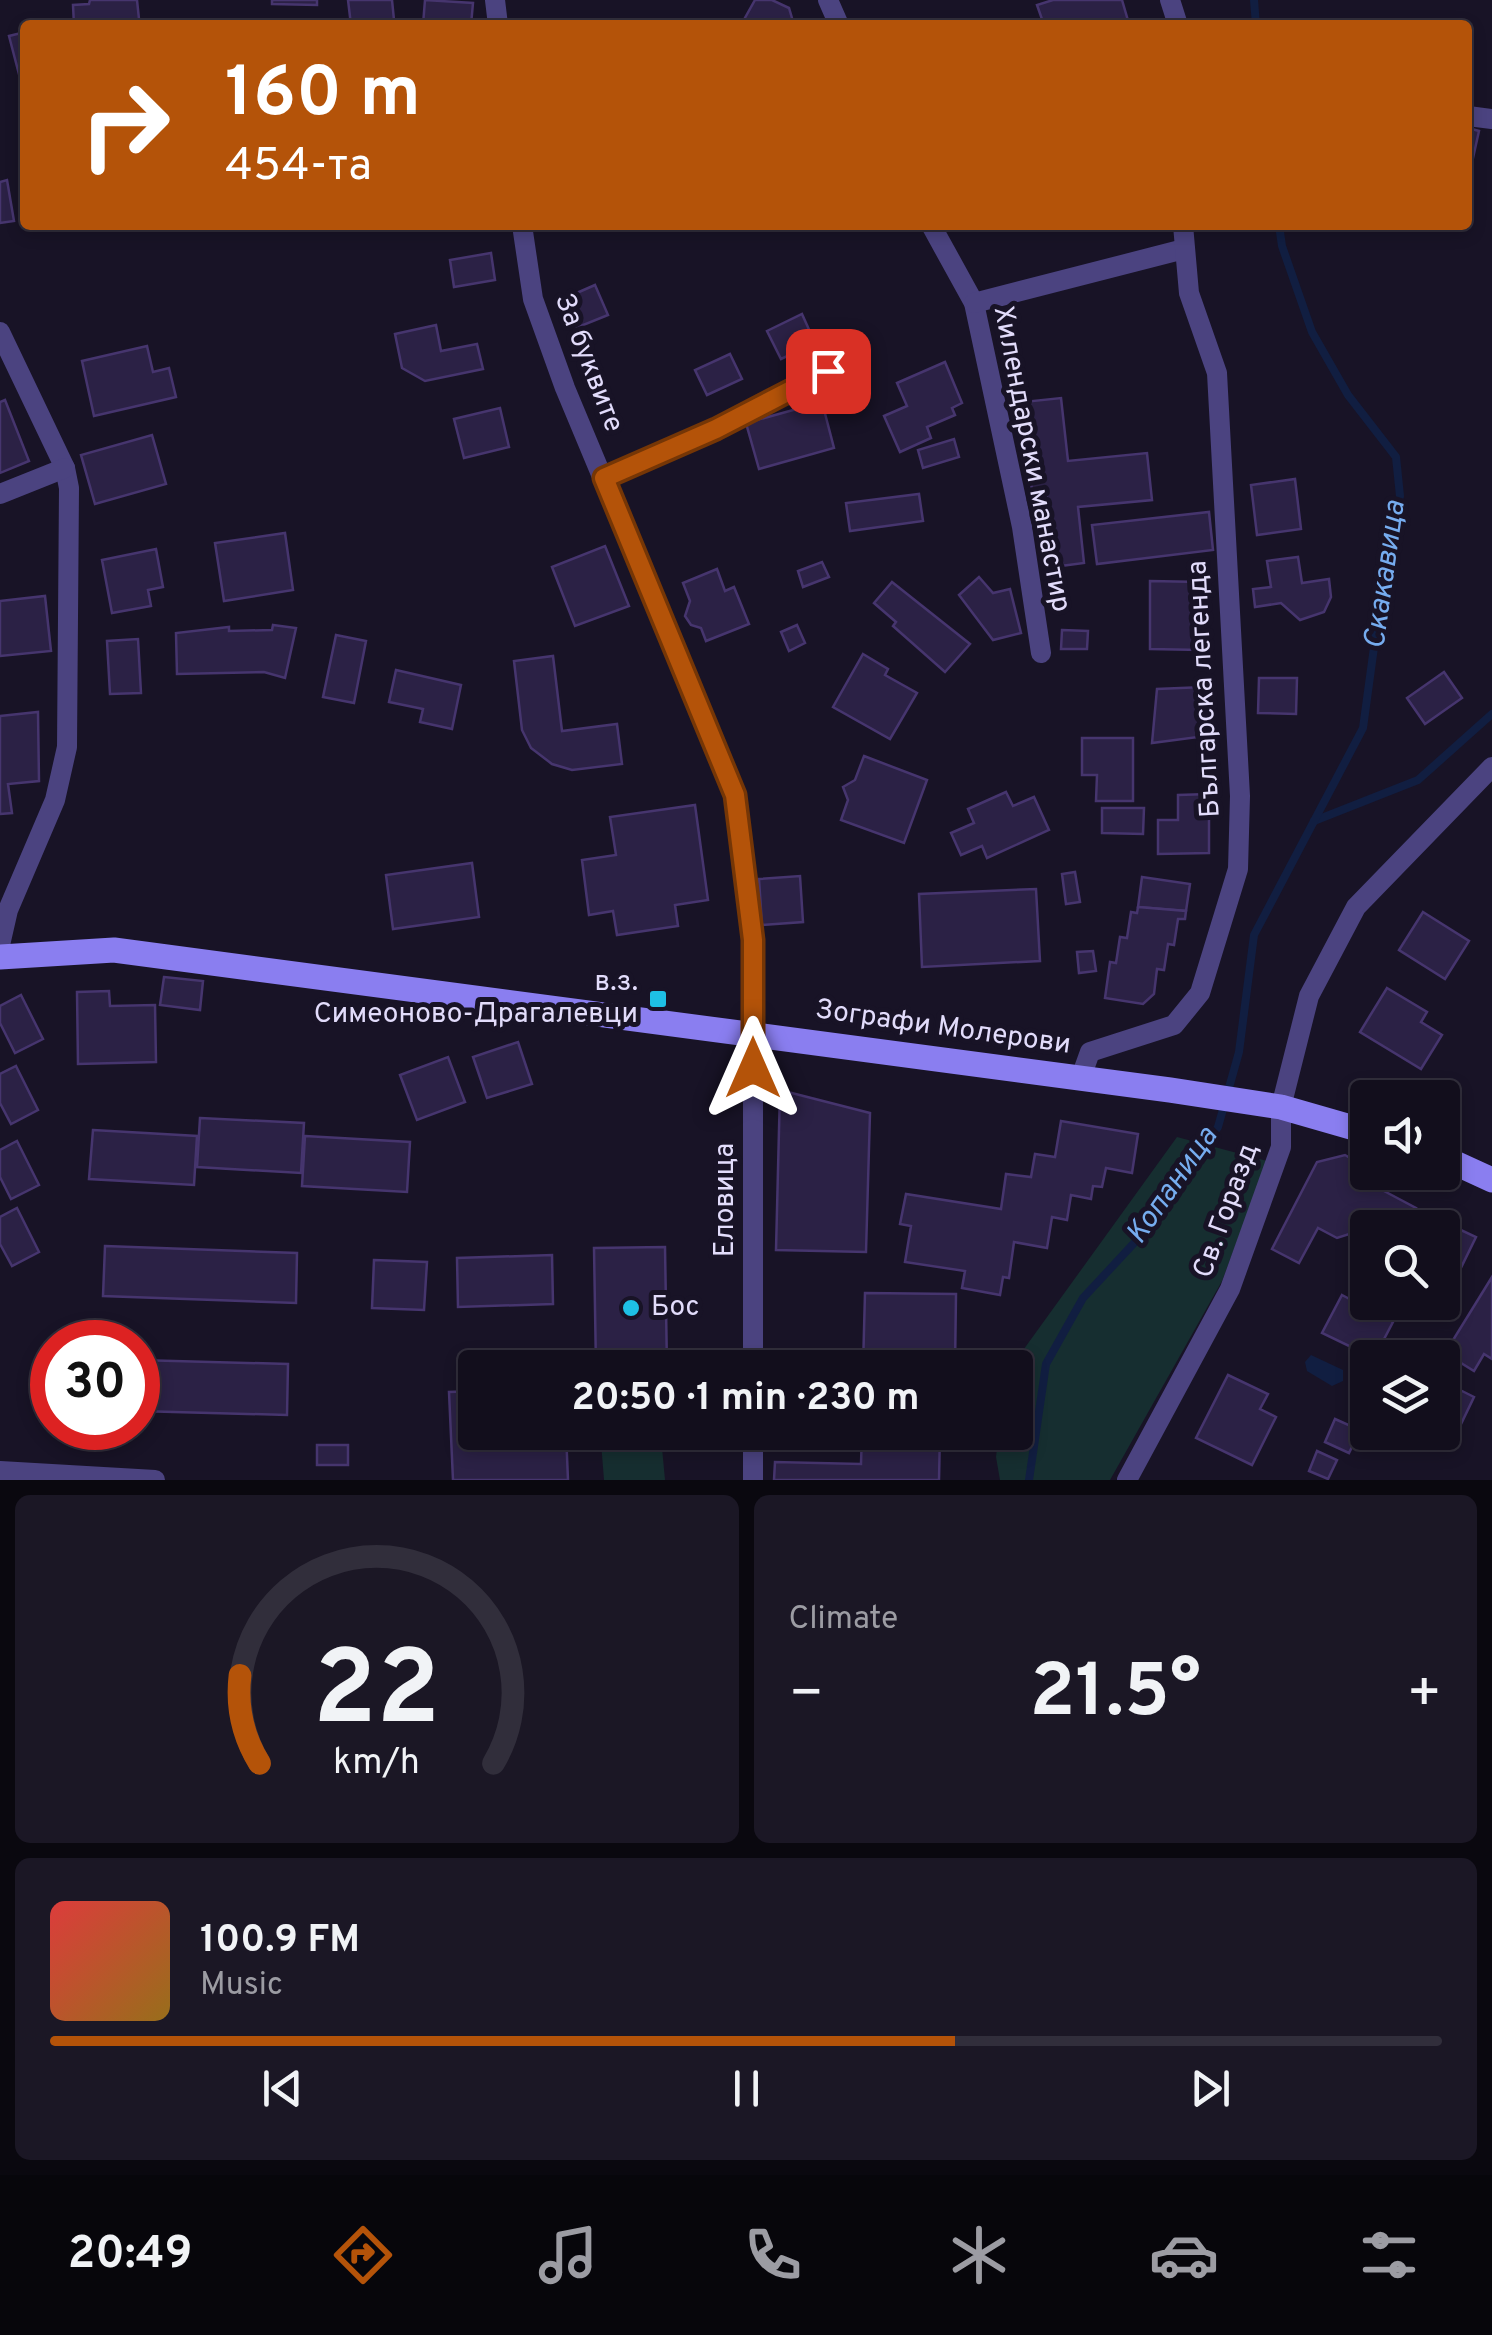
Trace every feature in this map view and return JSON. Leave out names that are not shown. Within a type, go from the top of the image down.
[{"type":"street","name":"За буквите","points":[[523,230],[532,299],[735,795],[753,940],[753,1032]]},
{"type":"street","name":"Хилендарски манастир","points":[[934,230],[974,303],[1022,528],[1041,653]]},
{"type":"street","name":"Българска легенда","points":[[1080,1077],[1090,1052],[1174,1025],[1200,993],[1238,869],[1240,796],[1218,373],[1189,293],[1183,230]]},
{"type":"street","points":[[974,303],[1184,249]]},
{"type":"street","points":[[0,332],[65,468],[69,488],[66,747],[55,800],[8,910],[0,945]]},
{"type":"street","points":[[604,478],[716,429],[828,371]]},
{"type":"street","points":[[0,494],[65,468]]},
{"type":"street","name":"Св. Горазд","points":[[1127,1480],[1230,1289],[1281,1147],[1268,1105],[1309,996],[1356,907],[1492,767]]},
{"type":"street","name":"Зографи Молерови","points":[[0,957],[114,950],[1080,1077],[1268,1105],[1350,1127]]},
{"type":"street","name":"Еловица","points":[[753,1032],[753,1350]]},
{"type":"street","points":[[1460,1166],[1492,1180]]},
{"type":"street","points":[[753,1450],[753,1480]]},
{"type":"street","points":[[0,1470],[155,1480]]},
{"type":"green space","points":[[1177,1137],[1267,1161],[1222,1281],[1110,1480],[1000,1480],[997,1450],[1033,1450],[1033,1350],[1023,1350]]},
{"type":"green space","points":[[602,1450],[662,1450],[665,1480],[604,1480]]},
{"type":"water","points":[[1311,1355],[1343,1370],[1343,1381],[1332,1386],[1307,1371],[1305,1362]]},
{"type":"building","points":[[90,0],[137,0],[139,19],[74,20],[73,5],[89,4]]},
{"type":"building","points":[[272,0],[317,0],[317,5],[272,4]]},
{"type":"building","points":[[348,0],[392,0],[394,20],[350,20]]},
{"type":"building","points":[[425,0],[473,3],[471,20],[423,20]]},
{"type":"building","points":[[755,0],[772,0],[789,8],[793,20],[744,20]]},
{"type":"building","points":[[1053,0],[1122,0],[1128,20],[1042,20],[1037,5]]},
{"type":"building","points":[[20,33],[20,78],[9,36]]},
{"type":"building","points":[[1472,129],[1479,131],[1472,158]]},
{"type":"building","points":[[7,180],[14,221],[0,223],[0,182]]},
{"type":"building","points":[[491,253],[495,280],[454,287],[450,260]]},
{"type":"building","points":[[595,285],[608,315],[576,328],[563,299]]},
{"type":"building","points":[[802,314],[815,343],[781,359],[767,331]]},
{"type":"building","points":[[436,325],[441,351],[477,344],[483,369],[425,381],[402,368],[395,334]]},
{"type":"building","points":[[147,346],[153,372],[169,368],[176,397],[94,416],[82,361]]},
{"type":"building","points":[[730,354],[742,379],[707,395],[695,370]]},
{"type":"building","points":[[945,362],[962,403],[952,408],[955,415],[927,427],[931,438],[900,452],[884,416],[907,406],[897,383]]},
{"type":"building","points":[[1061,398],[1068,461],[1147,453],[1152,500],[1078,507],[1084,563],[1053,567],[1046,489],[1032,491],[1023,402]]},
{"type":"building","points":[[5,400],[29,461],[0,473],[0,402]]},
{"type":"building","points":[[822,402],[834,448],[759,469],[746,423]]},
{"type":"building","points":[[500,408],[509,447],[464,458],[454,419]]},
{"type":"building","points":[[152,435],[166,484],[95,504],[81,455]]},
{"type":"building","points":[[954,439],[959,457],[923,468],[918,450]]},
{"type":"building","points":[[1295,479],[1301,529],[1257,535],[1251,485]]},
{"type":"building","points":[[919,494],[923,521],[850,531],[846,503]]},
{"type":"building","points":[[1209,512],[1213,550],[1097,564],[1092,525]]},
{"type":"building","points":[[285,533],[293,590],[224,601],[215,543]]},
{"type":"building","points":[[605,546],[629,606],[575,626],[552,567]]},
{"type":"building","points":[[156,549],[163,587],[148,590],[151,606],[112,613],[102,560]]},
{"type":"building","points":[[1298,557],[1302,583],[1329,579],[1331,597],[1324,612],[1300,620],[1281,603],[1255,607],[1253,589],[1271,587],[1267,561]]},
{"type":"building","points":[[822,562],[829,577],[803,587],[798,571]]},
{"type":"building","points":[[717,569],[725,591],[734,587],[749,624],[706,641],[701,628],[691,625],[685,616],[690,601],[683,583]]},
{"type":"building","points":[[979,577],[993,593],[1010,589],[1021,633],[993,640],[959,595]]},
{"type":"building","points":[[1150,581],[1201,582],[1201,650],[1150,649]]},
{"type":"building","points":[[892,582],[970,644],[945,672],[893,626],[896,622],[874,603]]},
{"type":"building","points":[[45,596],[51,651],[0,656],[0,601]]},
{"type":"building","points":[[273,625],[296,628],[285,678],[264,672],[177,674],[176,633],[229,627],[229,631],[272,630]]},
{"type":"building","points":[[797,625],[805,643],[789,651],[781,632]]},
{"type":"building","points":[[1062,630],[1088,631],[1087,649],[1061,649]]},
{"type":"building","points":[[336,635],[366,641],[354,703],[323,697]]},
{"type":"building","points":[[138,639],[141,693],[110,694],[107,641]]},
{"type":"building","points":[[863,654],[888,669],[885,675],[917,693],[890,739],[833,707]]},
{"type":"building","points":[[553,656],[562,731],[617,724],[622,764],[572,770],[552,764],[531,748],[522,730],[514,661]]},
{"type":"building","points":[[396,670],[461,685],[452,729],[420,722],[423,709],[389,702]]},
{"type":"building","points":[[1444,672],[1462,698],[1425,724],[1407,698]]},
{"type":"building","points":[[1259,678],[1297,678],[1296,714],[1258,713]]},
{"type":"building","points":[[1204,687],[1206,736],[1152,743],[1157,689]]},
{"type":"building","points":[[38,712],[39,781],[8,784],[12,813],[0,814],[0,716]]},
{"type":"building","points":[[1082,738],[1133,738],[1133,801],[1096,801],[1097,775],[1082,775]]},
{"type":"building","points":[[864,756],[927,780],[904,843],[841,820],[848,800],[843,787],[855,780]]},
{"type":"building","points":[[1006,792],[1013,806],[1034,797],[1049,830],[987,858],[982,846],[961,855],[951,833],[974,823],[968,809]]},
{"type":"building","points":[[1209,794],[1209,853],[1158,854],[1158,820],[1178,820],[1178,795]]},
{"type":"building","points":[[695,805],[708,900],[675,905],[678,926],[617,935],[613,911],[589,915],[582,860],[616,855],[610,817]]},
{"type":"building","points":[[1102,808],[1144,808],[1143,834],[1102,833]]},
{"type":"building","points":[[472,863],[479,917],[393,929],[386,875]]},
{"type":"building","points":[[1075,872],[1080,902],[1066,904],[1062,874]]},
{"type":"building","points":[[800,876],[803,922],[762,925],[759,879]]},
{"type":"building","points":[[1142,877],[1190,884],[1186,911],[1138,907]]},
{"type":"building","points":[[1036,889],[1040,961],[922,967],[919,894]]},
{"type":"building","points":[[1138,907],[1186,911],[1185,919],[1178,919],[1174,945],[1168,944],[1164,970],[1157,969],[1154,994],[1143,1004],[1105,998],[1110,962],[1116,963],[1120,937],[1127,938],[1131,912],[1137,913]]},
{"type":"building","points":[[1423,912],[1469,941],[1445,979],[1399,950]]},
{"type":"building","points":[[1093,951],[1096,971],[1079,973],[1077,952]]},
{"type":"building","points":[[164,977],[203,981],[200,1010],[160,1005]]},
{"type":"building","points":[[1387,988],[1427,1012],[1421,1022],[1442,1035],[1421,1069],[1360,1032]]},
{"type":"building","points":[[109,991],[110,1006],[155,1005],[156,1062],[78,1064],[77,992]]},
{"type":"building","points":[[21,995],[43,1039],[15,1053],[0,1023],[0,1006]]},
{"type":"building","points":[[518,1042],[532,1084],[487,1098],[473,1057]]},
{"type":"building","points":[[448,1057],[465,1102],[417,1120],[400,1075]]},
{"type":"building","points":[[16,1066],[38,1110],[11,1124],[0,1103],[0,1074]]},
{"type":"building","points":[[780,1090],[870,1113],[866,1252],[776,1250]]},
{"type":"building","points":[[200,1118],[304,1123],[301,1173],[197,1167]]},
{"type":"building","points":[[1061,1121],[1138,1134],[1132,1173],[1106,1168],[1102,1187],[1093,1186],[1091,1199],[1071,1195],[1067,1220],[1052,1217],[1047,1248],[1014,1242],[1009,1278],[1003,1277],[1000,1295],[962,1288],[965,1271],[905,1262],[911,1226],[900,1224],[906,1194],[1001,1209],[1006,1174],[1031,1177],[1035,1154],[1055,1157]]},
{"type":"building","points":[[93,1130],[197,1136],[194,1185],[89,1179]]},
{"type":"building","points":[[305,1136],[410,1142],[407,1192],[302,1186]]},
{"type":"building","points":[[17,1141],[39,1185],[11,1199],[0,1177],[0,1150]]},
{"type":"building","points":[[1345,1155],[1350,1158],[1350,1190],[1382,1190],[1416,1208],[1350,1210],[1350,1234],[1337,1238],[1318,1228],[1299,1263],[1272,1249],[1317,1162]]},
{"type":"building","points":[[17,1208],[39,1252],[12,1266],[0,1244],[0,1217]]},
{"type":"building","points":[[1460,1230],[1476,1237],[1460,1270]]},
{"type":"building","points":[[105,1246],[297,1253],[296,1303],[103,1296]]},
{"type":"building","name":"Бос","points":[[665,1247],[667,1350],[596,1350],[594,1248]]},
{"type":"building","points":[[552,1255],[553,1304],[458,1307],[457,1258]]},
{"type":"building","points":[[374,1260],[427,1262],[424,1310],[372,1308]]},
{"type":"building","points":[[1492,1277],[1492,1359],[1484,1354],[1474,1371],[1460,1362],[1460,1340],[1453,1340]]},
{"type":"building","points":[[865,1293],[956,1294],[955,1350],[863,1350]]},
{"type":"building","points":[[1342,1295],[1350,1299],[1350,1320],[1393,1322],[1384,1340],[1350,1340],[1350,1346],[1322,1333]]},
{"type":"building","points":[[160,1361],[288,1364],[287,1415],[160,1412]]},
{"type":"building","points":[[1228,1375],[1268,1394],[1260,1409],[1276,1417],[1252,1465],[1196,1438]]},
{"type":"building","points":[[1460,1390],[1474,1397],[1460,1424]]},
{"type":"building","points":[[449,1392],[458,1392],[458,1450],[567,1450],[568,1480],[453,1480]]},
{"type":"building","points":[[1335,1419],[1350,1426],[1349,1453],[1325,1442]]},
{"type":"building","points":[[317,1445],[348,1445],[348,1465],[317,1465]]},
{"type":"building","points":[[861,1450],[940,1450],[939,1480],[774,1480],[775,1462],[861,1464]]},
{"type":"building","points":[[1317,1451],[1337,1460],[1328,1479],[1309,1471]]},
{"type":"waterway","name":"Скакавица","points":[[1254,0],[1256,20]]},
{"type":"waterway","name":"Копаница","points":[[1029,1480],[1046,1364],[1083,1298],[1149,1227],[1218,1127],[1239,1052],[1254,935],[1363,728],[1389,537],[1400,496],[1396,457],[1348,395],[1312,332],[1280,230]]},
{"type":"waterway","points":[[1314,821],[1418,780],[1492,714]]},
{"type":"place","name":"в.з. Симеоново-Драгалевци","points":[[658,999]]},
{"type":"place","name":"Бос","points":[[631,1308]]},
{"type":"route","points":[[753,1068],[753,940],[735,795],[604,478],[716,429],[828,371]]}]
